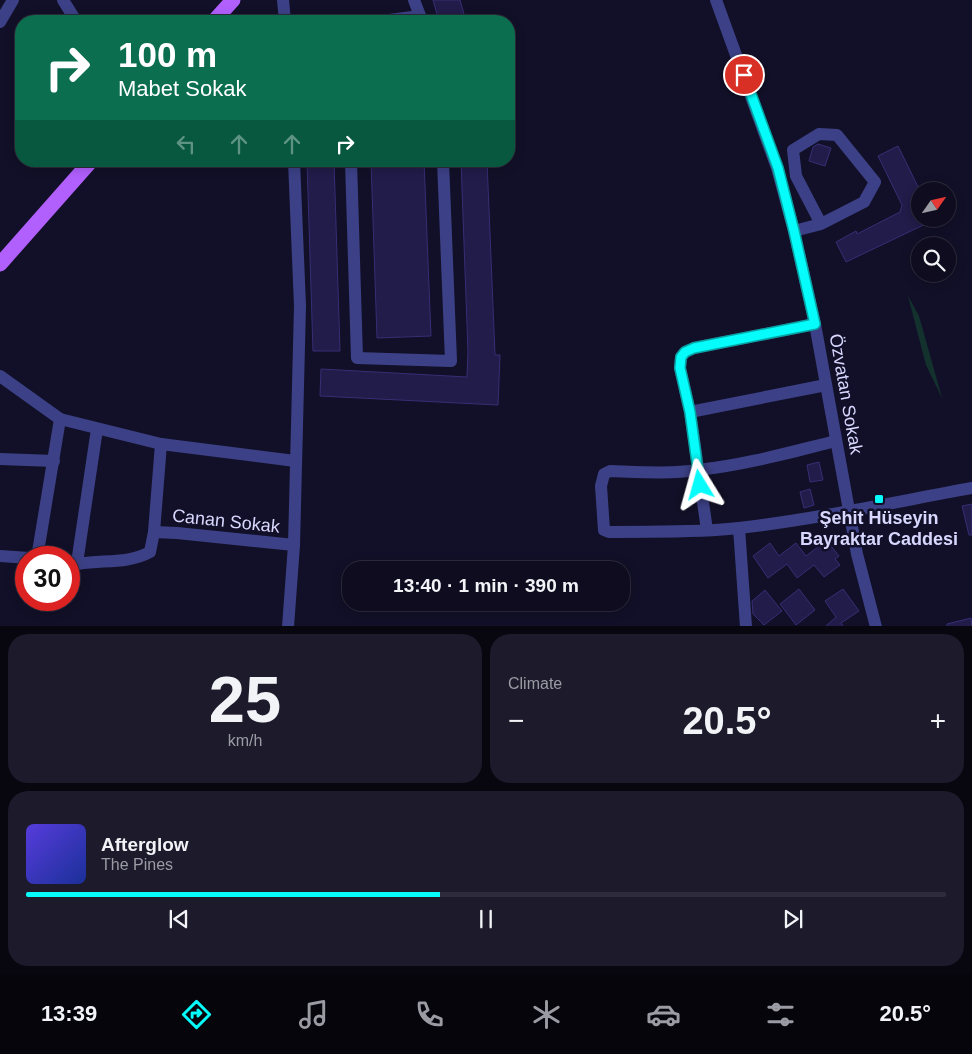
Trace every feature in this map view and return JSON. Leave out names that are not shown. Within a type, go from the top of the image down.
[{"type":"main road","points":[[219,15],[233,0]]},
{"type":"main road","points":[[0,264],[87,167]]},
{"type":"street","points":[[0,22],[14,0]]},
{"type":"street","points":[[52,0],[70,15]]},
{"type":"street","points":[[63,0],[72,15]]},
{"type":"street","points":[[282,0],[284,15]]},
{"type":"street","points":[[414,0],[420,15]]},
{"type":"street","name":"Özvatan Sokak","points":[[716,0],[778,168],[815,324],[857,554],[876,626]]},
{"type":"street","points":[[794,231],[821,224],[864,202],[875,182],[837,135],[820,134],[793,150],[796,176],[821,224]]},
{"type":"street","points":[[288,626],[294,546],[300,306],[294,167]]},
{"type":"street","points":[[351,167],[357,358],[451,361],[443,167]]},
{"type":"street","points":[[707,530],[690,412],[680,368],[681,357],[685,352],[694,348],[815,324]]},
{"type":"street","points":[[0,376],[60,419],[161,444],[295,461]]},
{"type":"street","points":[[690,412],[826,385]]},
{"type":"street","points":[[39,546],[60,419]]},
{"type":"street","points":[[76,546],[97,429]]},
{"type":"street","points":[[836,441],[765,458],[697,470],[664,473],[610,471],[604,474],[601,486],[604,530],[609,532],[739,528],[850,511],[972,488]]},
{"type":"street","points":[[80,564],[123,561],[138,558],[150,552],[154,532],[161,444]]},
{"type":"street","points":[[0,460],[54,461]]},
{"type":"street","points":[[739,528],[746,626]]},
{"type":"street","name":"Canan Sokak","points":[[154,532],[294,546]]},
{"type":"street","points":[[0,556],[15,557]]},
{"type":"green space","points":[[908,296],[919,316],[942,398],[926,365]]},
{"type":"building","points":[[433,0],[460,0],[464,15],[437,15]]},
{"type":"building","points":[[818,144],[831,148],[825,166],[809,161],[813,147]]},
{"type":"building","points":[[898,146],[916,182],[911,182],[911,228],[917,228],[846,262],[836,242],[856,231],[857,234],[900,212],[902,205],[878,156]]},
{"type":"building","points":[[307,167],[334,167],[340,351],[313,351]]},
{"type":"building","points":[[371,167],[424,167],[431,336],[377,338]]},
{"type":"building","points":[[461,167],[487,167],[495,355],[500,355],[498,405],[320,396],[321,369],[467,377],[468,352]]},
{"type":"building","points":[[819,462],[823,480],[810,482],[807,465]]},
{"type":"building","points":[[810,489],[814,505],[804,508],[800,492]]},
{"type":"building","points":[[972,504],[972,535],[969,535],[962,506]]},
{"type":"building","points":[[770,543],[779,556],[796,543],[806,556],[823,543],[827,549],[831,546],[839,556],[835,559],[840,565],[824,577],[814,565],[797,578],[787,564],[768,578],[753,556]]},
{"type":"building","points":[[799,589],[815,610],[796,625],[780,604]]},
{"type":"building","points":[[843,589],[859,611],[841,623],[843,626],[826,626],[836,617],[825,601]]},
{"type":"building","points":[[765,590],[782,611],[764,625],[753,614],[752,601]]},
{"type":"building","points":[[971,618],[972,626],[947,626],[947,624]]},
{"type":"place","name":"Şehit Hüseyin Bayraktar Caddesi","points":[[879,499]]},
{"type":"route","points":[[700,485],[690,412],[680,368],[681,357],[685,352],[694,348],[815,324],[778,168],[744,75]]}]
